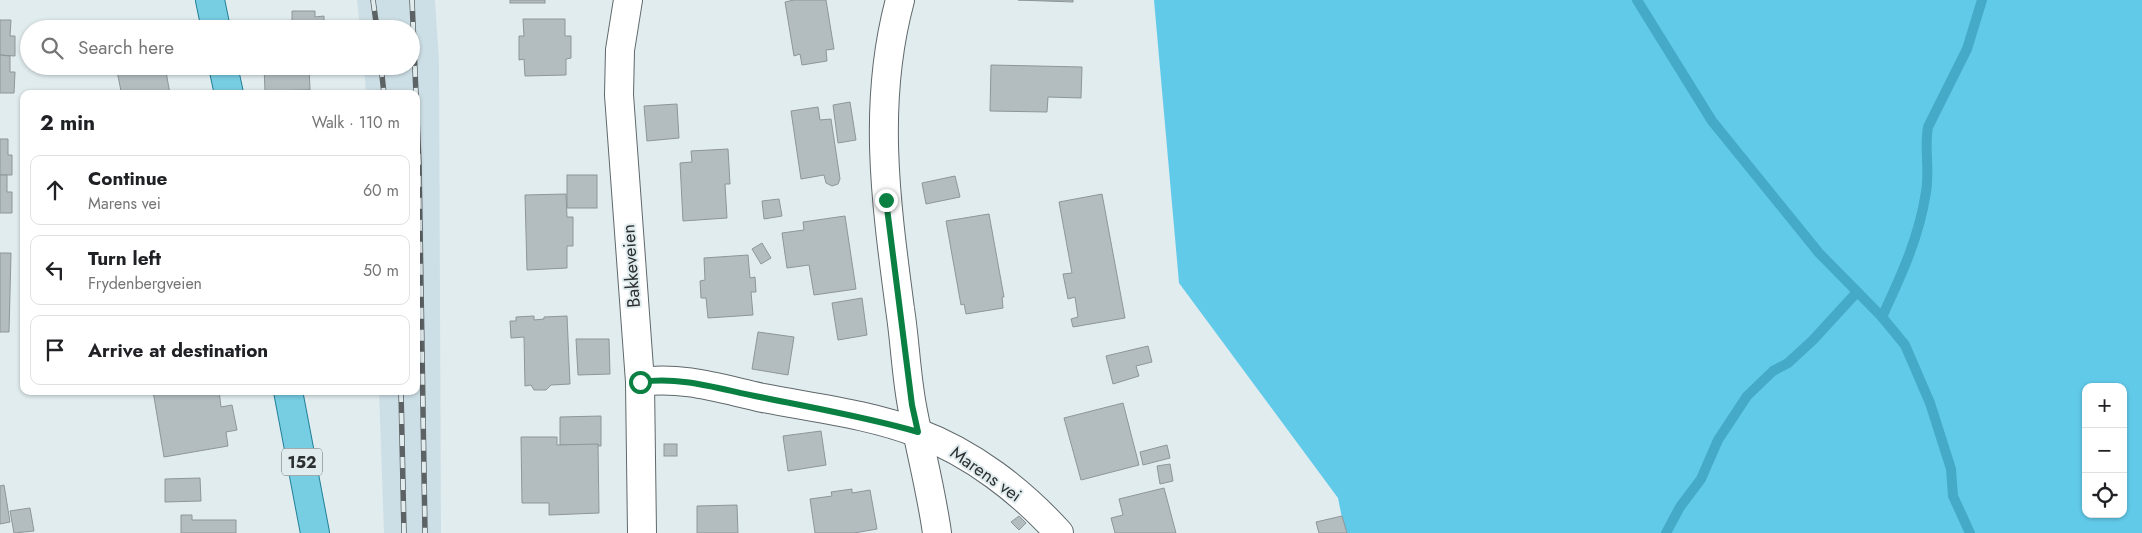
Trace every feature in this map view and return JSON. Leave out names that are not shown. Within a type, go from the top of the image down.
[{"type":"main road","points":[[210,0],[214,20]]},
{"type":"main road","points":[[225,75],[228,90]]},
{"type":"main road","name":"152","points":[[289,395],[315,533]]},
{"type":"street","name":"Bakkeveien","points":[[628,0],[620,50],[619,96],[640,382],[642,533]]},
{"type":"street","points":[[900,0],[890,41],[884,78],[885,191],[912,405],[938,533]]},
{"type":"street","name":"Marens vei","points":[[640,382],[663,379],[700,383],[918,432],[965,454],[989,471],[1044,516],[1059,533]]},
{"type":"shaded area","points":[[357,0],[435,0],[439,61],[441,533],[384,533],[379,395],[420,395],[420,90],[366,90],[365,75],[420,75],[420,20],[359,20]]},
{"type":"shaded area","points":[[1154,0],[2142,0],[2142,533],[1345,533],[1338,498],[1179,283]]},
{"type":"building","points":[[510,0],[545,0],[545,3],[510,3]]},
{"type":"building","points":[[794,0],[826,0],[834,49],[826,50],[827,61],[802,65],[800,54],[794,56],[785,2]]},
{"type":"building","points":[[1018,0],[1073,0],[1073,2]]},
{"type":"building","points":[[292,11],[315,11],[315,17],[324,16],[324,20],[292,20]]},
{"type":"building","points":[[523,19],[565,19],[565,36],[571,36],[571,58],[566,59],[566,75],[525,76],[524,59],[519,60],[519,36],[524,36]]},
{"type":"building","points":[[0,20],[11,20],[10,36],[15,36],[15,56],[0,55]]},
{"type":"building","points":[[0,55],[10,56],[10,72],[15,72],[14,93],[0,93]]},
{"type":"building","points":[[991,65],[1082,67],[1081,98],[1048,97],[1047,112],[990,111]]},
{"type":"building","points":[[118,75],[167,75],[169,90],[121,90]]},
{"type":"building","points":[[264,75],[309,75],[310,90],[265,90]]},
{"type":"building","points":[[850,102],[856,140],[838,143],[833,105]]},
{"type":"building","points":[[677,104],[679,138],[647,141],[644,106]]},
{"type":"building","points":[[818,107],[820,120],[831,119],[840,179],[838,184],[832,186],[826,183],[824,175],[801,179],[791,111]]},
{"type":"building","points":[[0,139],[8,139],[8,155],[12,155],[12,175],[0,175]]},
{"type":"building","points":[[728,149],[730,184],[725,184],[727,218],[683,221],[680,163],[692,162],[691,151]]},
{"type":"building","points":[[0,175],[7,175],[7,192],[12,192],[12,213],[0,213]]},
{"type":"building","points":[[567,175],[597,175],[597,208],[567,208]]},
{"type":"building","points":[[955,176],[960,197],[926,204],[922,183]]},
{"type":"building","points":[[566,194],[567,217],[573,217],[573,246],[567,246],[567,268],[527,270],[525,195]]},
{"type":"building","points":[[1102,194],[1125,318],[1073,327],[1071,319],[1078,317],[1075,297],[1068,299],[1063,274],[1072,273],[1059,202]]},
{"type":"building","points":[[779,199],[782,216],[764,219],[762,201]]},
{"type":"building","points":[[989,214],[1004,297],[1002,297],[1003,308],[966,314],[964,304],[961,305],[946,221]]},
{"type":"building","points":[[845,216],[856,289],[814,295],[809,265],[787,268],[782,233],[804,230],[803,222]]},
{"type":"building","points":[[762,243],[771,258],[761,264],[752,249]]},
{"type":"building","points":[[0,253],[11,253],[9,332],[0,332]]},
{"type":"building","points":[[748,255],[750,278],[755,277],[756,292],[751,292],[753,315],[708,318],[706,298],[701,298],[700,281],[705,280],[704,258]]},
{"type":"building","points":[[862,298],[867,335],[838,340],[832,303]]},
{"type":"building","points":[[534,316],[534,320],[544,319],[544,317],[567,316],[570,384],[551,385],[546,390],[534,390],[531,385],[525,386],[524,337],[511,338],[510,321],[516,321],[516,317]]},
{"type":"building","points":[[758,332],[794,337],[788,375],[752,369]]},
{"type":"building","points":[[576,339],[609,339],[610,374],[578,375]]},
{"type":"building","points":[[1148,346],[1152,362],[1136,366],[1139,376],[1113,384],[1106,356]]},
{"type":"building","points":[[154,395],[220,395],[221,407],[232,405],[237,430],[226,432],[228,446],[164,457]]},
{"type":"building","points":[[1123,403],[1139,465],[1081,480],[1064,418]]},
{"type":"building","points":[[601,416],[601,446],[560,445],[560,417]]},
{"type":"building","points":[[821,431],[826,465],[788,471],[783,436]]},
{"type":"building","points":[[521,437],[557,437],[557,445],[598,444],[599,513],[549,515],[549,503],[522,503]]},
{"type":"building","points":[[664,444],[677,444],[677,456],[664,456]]},
{"type":"building","points":[[1167,445],[1170,458],[1143,465],[1140,452]]},
{"type":"building","points":[[1170,464],[1173,481],[1160,484],[1157,466]]},
{"type":"building","points":[[200,478],[201,501],[165,502],[165,479]]},
{"type":"building","points":[[4,485],[10,522],[0,524],[0,486]]},
{"type":"building","points":[[1164,488],[1176,533],[1115,533],[1111,518],[1123,515],[1119,499]]},
{"type":"building","points":[[852,489],[852,493],[870,490],[877,529],[854,533],[815,533],[810,499],[832,496],[831,492]]},
{"type":"building","points":[[737,505],[738,533],[697,533],[697,506]]},
{"type":"building","points":[[30,508],[34,531],[14,533],[10,511]]},
{"type":"building","points":[[181,515],[192,515],[192,520],[236,520],[236,533],[181,533]]},
{"type":"building","points":[[1019,516],[1026,523],[1019,530],[1011,522]]},
{"type":"building","points":[[1342,516],[1347,533],[1319,533],[1316,522]]},
{"type":"waterway","points":[[1637,0],[1712,121],[1819,253],[1882,317],[1905,345],[1930,403],[1951,469],[1953,496],[1970,533]]},
{"type":"waterway","points":[[1882,317],[1914,241],[1923,209],[1927,184],[1928,127],[1967,49],[1982,0]]},
{"type":"waterway","points":[[1666,533],[1680,507],[1701,479],[1718,440],[1747,396],[1773,371],[1788,363],[1813,340],[1857,292]]},
{"type":"railway","points":[[373,0],[376,20]]},
{"type":"railway","points":[[412,0],[413,20]]},
{"type":"railway","points":[[382,75],[384,90]]},
{"type":"railway","points":[[415,75],[416,90]]},
{"type":"railway","points":[[420,226],[425,533]]},
{"type":"railway","points":[[401,395],[404,533]]},
{"type":"route","points":[[640,382],[663,379],[700,383],[918,432],[912,405],[886,200]]}]
